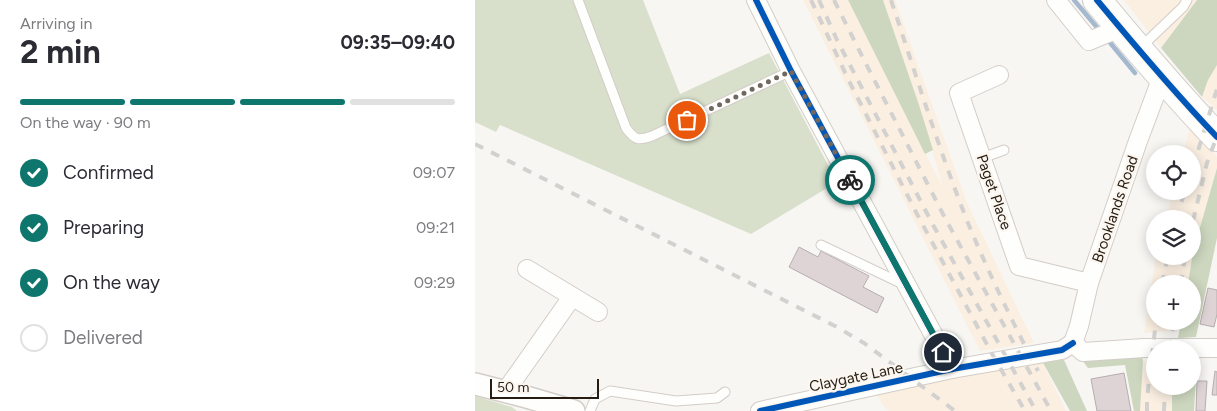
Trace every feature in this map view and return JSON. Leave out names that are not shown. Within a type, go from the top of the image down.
[{"type":"main road","points":[[1097,0],[1138,50],[1217,137]]},
{"type":"street","points":[[756,0],[791,71],[952,368]]},
{"type":"street","points":[[1056,0],[1089,41],[1120,28]]},
{"type":"street","name":"Paget Place","points":[[999,75],[959,93],[1019,266],[1089,283]]},
{"type":"street","name":"Brooklands Road","points":[[1073,343],[1089,283],[1162,77]]},
{"type":"street","points":[[527,269],[598,312]]},
{"type":"street","points":[[505,392],[572,297]]},
{"type":"street","points":[[1073,343],[1083,352],[1144,348],[1217,348]]},
{"type":"street","name":"Claygate Lane","points":[[760,411],[952,368],[1062,350],[1073,343]]},
{"type":"street","points":[[475,384],[505,392],[539,406],[566,410]]},
{"type":"lane","points":[[578,0],[626,128],[634,138],[643,140],[791,71]]},
{"type":"lane","points":[[1138,50],[1183,7],[1187,0]]},
{"type":"lane","points":[[982,158],[1005,150]]},
{"type":"lane","points":[[821,245],[907,287]]},
{"type":"lane","points":[[590,411],[595,399],[610,391],[676,401],[717,398],[725,392]]},
{"type":"shaded area","points":[[803,0],[848,0],[943,187],[919,105],[883,0],[895,0],[967,203],[1034,343],[980,351]]},
{"type":"shaded area","points":[[1124,0],[1197,0],[1161,48]]},
{"type":"shaded area","points":[[1217,65],[1217,110],[1202,97],[1208,80]]},
{"type":"shaded area","points":[[1190,127],[1217,157],[1217,168],[1201,224],[1201,210],[1168,210],[1171,200],[1201,200],[1201,145],[1185,145]]},
{"type":"shaded area","points":[[1155,265],[1191,265],[1189,275],[1153,275]]},
{"type":"shaded area","points":[[1146,320],[1146,330],[1180,330],[1144,333]]},
{"type":"shaded area","points":[[1042,361],[1066,411],[889,411],[884,407],[875,392]]},
{"type":"shaded area","points":[[1143,361],[1146,361],[1146,395],[1172,395],[1172,411],[1140,411]]},
{"type":"green space","points":[[475,0],[643,0],[680,94],[769,53],[837,182],[751,234],[500,125],[496,132],[475,122]]},
{"type":"green space","points":[[848,0],[883,0],[933,150],[925,154]]},
{"type":"green space","points":[[1197,0],[1217,0],[1217,65],[1208,80],[1202,97],[1161,48]]},
{"type":"green space","points":[[1217,168],[1217,238],[1201,313],[1201,275],[1189,275],[1191,265],[1201,265],[1201,224]]},
{"type":"green space","points":[[1179,330],[1197,330],[1196,337],[1178,338]]},
{"type":"green space","points":[[1142,356],[1140,411],[1134,411],[1125,365],[1088,368],[1082,360]]},
{"type":"green space","points":[[1064,360],[1087,411],[1070,411],[1042,361]]},
{"type":"green space","points":[[1172,395],[1195,395],[1194,411],[1172,411]]},
{"type":"green space","points":[[475,396],[512,407],[517,411],[475,411]]},
{"type":"building","points":[[799,247],[818,257],[821,251],[869,276],[863,287],[884,298],[877,313],[789,267]]},
{"type":"building","points":[[1208,288],[1217,290],[1217,314],[1214,327],[1201,324]]},
{"type":"building","points":[[1215,371],[1217,372],[1217,395],[1212,395]]},
{"type":"building","points":[[1124,373],[1131,411],[1097,411],[1091,379]]},
{"type":"building","points":[[1201,381],[1207,381],[1205,411],[1196,411],[1197,395],[1201,395]]},
{"type":"waterway","points":[[1074,0],[1100,31]]},
{"type":"waterway","points":[[1107,39],[1135,73]]},
{"type":"railway","points":[[811,0],[849,81],[917,214],[1025,411]]},
{"type":"railway","points":[[819,0],[837,40],[932,223],[1036,411]]},
{"type":"railway","points":[[834,0],[945,218],[1051,411]]},
{"type":"railway","points":[[891,0],[957,196],[1001,298],[1038,371]]},
{"type":"railway","points":[[1200,145],[1217,89]]},
{"type":"railway","points":[[1196,210],[1207,163],[1217,136]]},
{"type":"railway","points":[[475,144],[835,326],[864,343],[955,411]]},
{"type":"railway","points":[[1179,210],[1182,200]]},
{"type":"railway","points":[[1164,275],[1166,265]]},
{"type":"railway","points":[[1182,275],[1184,265]]},
{"type":"railway","points":[[1147,411],[1155,330]]},
{"type":"railway","points":[[1171,340],[1173,330]]},
{"type":"railway","points":[[1164,411],[1165,395]]},
{"type":"cycle path","points":[[756,0],[791,71],[952,369]]},
{"type":"cycle path","points":[[1097,0],[1156,70],[1217,137]]},
{"type":"cycle path","points":[[760,411],[952,369],[1062,350],[1073,343]]},
{"type":"way so far","points":[[687,120],[791,71],[850,180]]},
{"type":"route","points":[[850,180],[943,352]]}]
